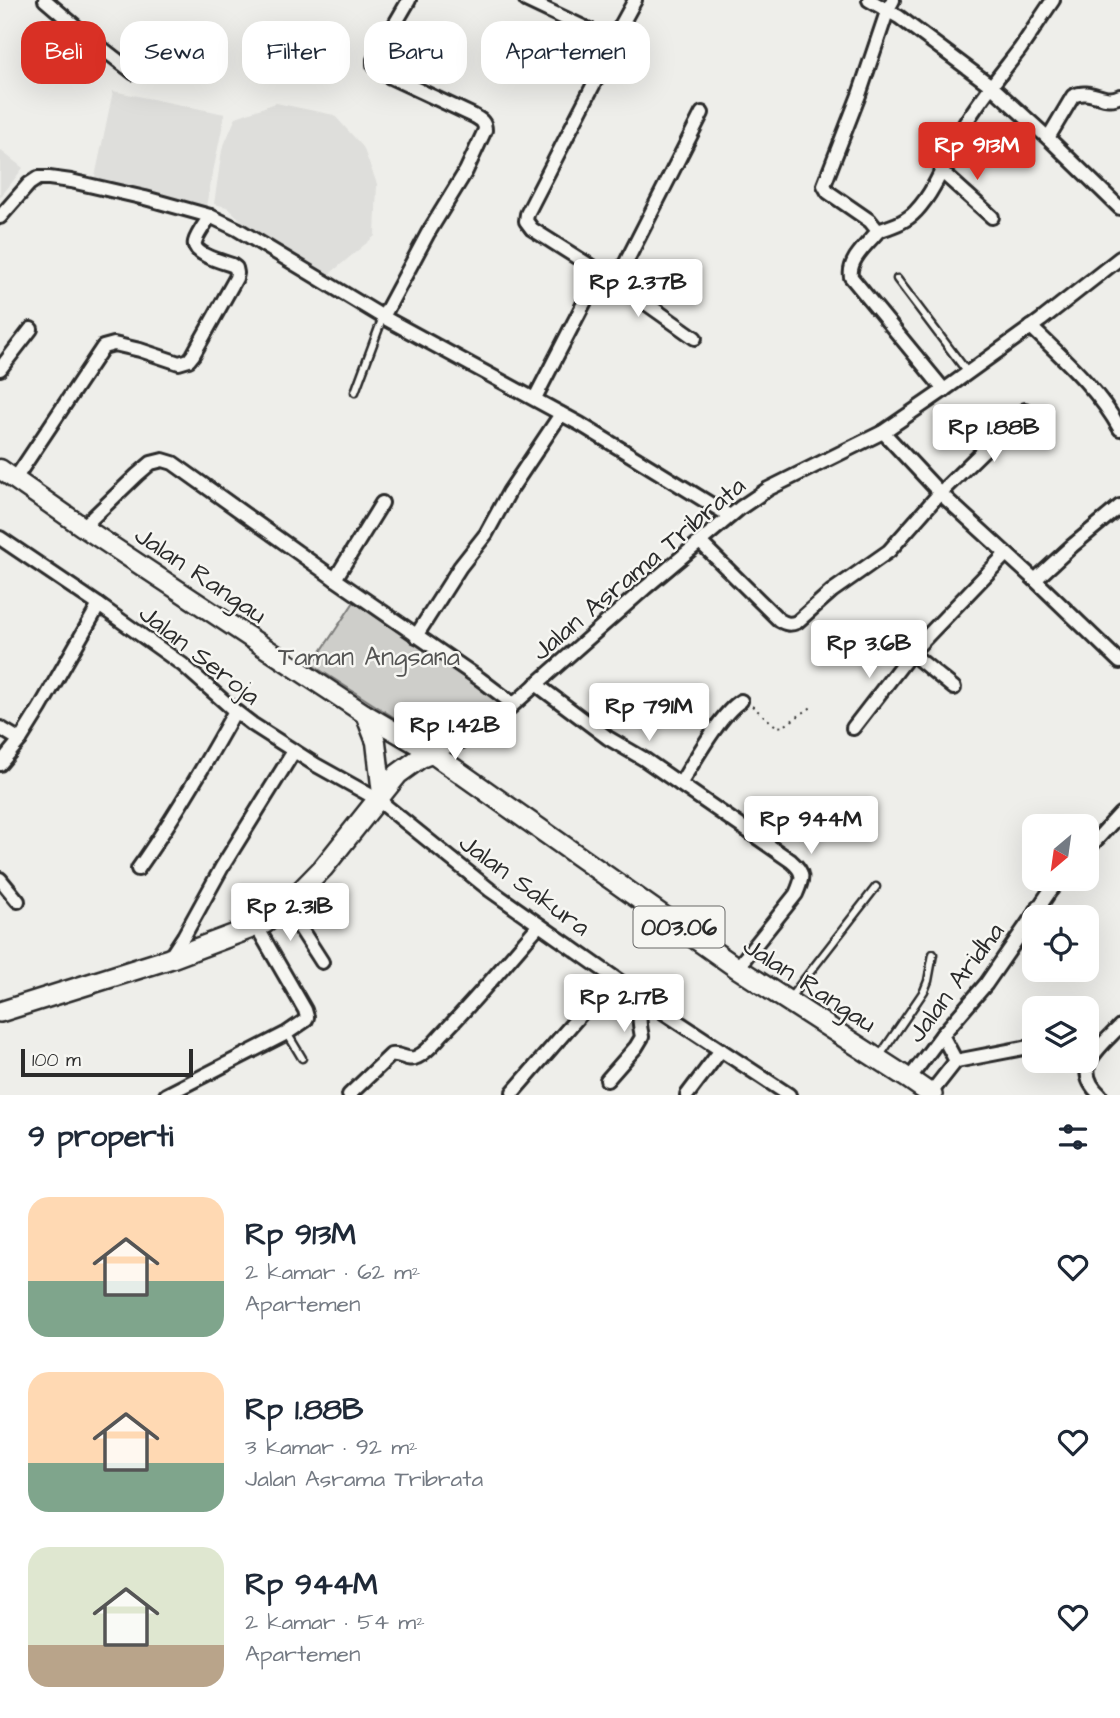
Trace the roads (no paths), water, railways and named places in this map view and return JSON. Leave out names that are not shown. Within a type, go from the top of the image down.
[{"type":"main road","points":[[0,1012],[169,959],[257,927],[286,906],[323,868],[398,774],[420,758],[448,761]]},
{"type":"main road","name":"Jalan Rangau","points":[[448,761],[737,968],[931,1094]]},
{"type":"street","points":[[45,0],[120,62]]},
{"type":"street","points":[[383,317],[428,233],[466,171],[485,130],[482,121],[474,116],[382,74],[374,65],[374,60],[409,0]]},
{"type":"street","points":[[526,0],[570,21]]},
{"type":"street","points":[[624,21],[635,0]]},
{"type":"street","points":[[869,0],[890,5],[990,85],[1120,208]]},
{"type":"street","points":[[944,390],[851,278],[850,271],[854,260],[878,231],[894,226],[913,214],[930,193],[963,128],[990,85],[1053,0]]},
{"type":"street","points":[[878,231],[870,221],[828,192],[824,185],[890,5]]},
{"type":"street","points":[[594,84],[527,214],[527,221],[532,229],[616,282],[695,338]]},
{"type":"street","points":[[1048,138],[1073,96],[1087,92],[1110,99],[1120,96]]},
{"type":"street","points":[[616,282],[702,113]]},
{"type":"street","points":[[941,171],[992,217]]},
{"type":"street","points":[[0,217],[29,184],[38,178],[71,181],[210,216],[237,229],[383,317],[535,398],[730,516]]},
{"type":"street","points":[[7,474],[103,348],[114,344],[179,363],[190,360],[237,273],[232,265],[196,251],[194,247],[210,216]]},
{"type":"street","name":"Jalan Asrama Tribrata","points":[[448,761],[467,739],[513,704],[730,516],[768,489],[883,432],[1031,327],[1120,258]]},
{"type":"street","points":[[535,398],[600,272]]},
{"type":"street","points":[[1031,327],[1084,379],[1118,422]]},
{"type":"street","points":[[0,369],[31,330]]},
{"type":"street","points":[[701,542],[779,620],[790,624],[797,622],[832,591],[889,551],[940,493],[1025,411]]},
{"type":"street","points":[[416,636],[460,567],[486,534],[509,492],[561,414]]},
{"type":"street","points":[[883,432],[940,493],[1120,662]]},
{"type":"street","points":[[83,527],[151,463],[163,460],[173,463],[513,704]]},
{"type":"street","name":"Jalan Rangau","points":[[7,474],[388,729],[448,761]]},
{"type":"street","points":[[335,579],[382,503]]},
{"type":"street","points":[[1035,580],[1120,506]]},
{"type":"street","name":"Jalan Seroja","points":[[0,538],[183,665],[235,712],[316,765],[383,793]]},
{"type":"street","points":[[853,727],[911,653],[1006,554]]},
{"type":"street","points":[[0,764],[20,740],[40,708],[99,605]]},
{"type":"street","points":[[911,653],[954,688]]},
{"type":"street","points":[[536,684],[608,738],[680,784],[799,868],[803,875],[796,894],[737,968]]},
{"type":"street","points":[[680,784],[730,710],[741,701]]},
{"type":"street","points":[[138,869],[197,778],[235,712]]},
{"type":"street","points":[[365,714],[376,742],[383,793]]},
{"type":"street","points":[[0,728],[20,740]]},
{"type":"street","points":[[383,793],[388,729]]},
{"type":"street","points":[[448,761],[467,739]]},
{"type":"street","points":[[169,959],[294,751]]},
{"type":"street","name":"Jalan Sakura","points":[[383,793],[490,890],[781,1093]]},
{"type":"street","points":[[1099,837],[1120,814]]},
{"type":"street","points":[[0,879],[18,901]]},
{"type":"street","name":"Jalan Aridha","points":[[909,1079],[986,984],[1050,891]]},
{"type":"street","points":[[286,906],[322,962]]},
{"type":"street","points":[[349,1095],[391,1055],[399,1054],[412,1059],[424,1052],[476,999],[539,925]]},
{"type":"street","points":[[171,1093],[287,1033],[303,1023],[307,1017],[257,927]]},
{"type":"street","points":[[513,1092],[613,977]]},
{"type":"street","points":[[607,1080],[642,1037],[639,1012],[647,1001]]},
{"type":"street","points":[[1099,1049],[1120,1026]]},
{"type":"street","points":[[942,1035],[956,1061]]},
{"type":"street","points":[[931,1094],[956,1061],[1022,1048]]},
{"type":"street","points":[[687,1095],[721,1050]]},
{"type":"street","points":[[1086,1073],[1100,1095]]},
{"type":"lane","points":[[897,279],[968,373]]},
{"type":"lane","points":[[355,392],[383,317]]},
{"type":"lane","points":[[788,1001],[876,887]]},
{"type":"lane","points":[[878,1059],[924,991],[933,954]]},
{"type":"lane","points":[[287,1033],[302,1058]]},
{"type":"park label","name":"Taman Angsana","points":[[369,656]]}]
